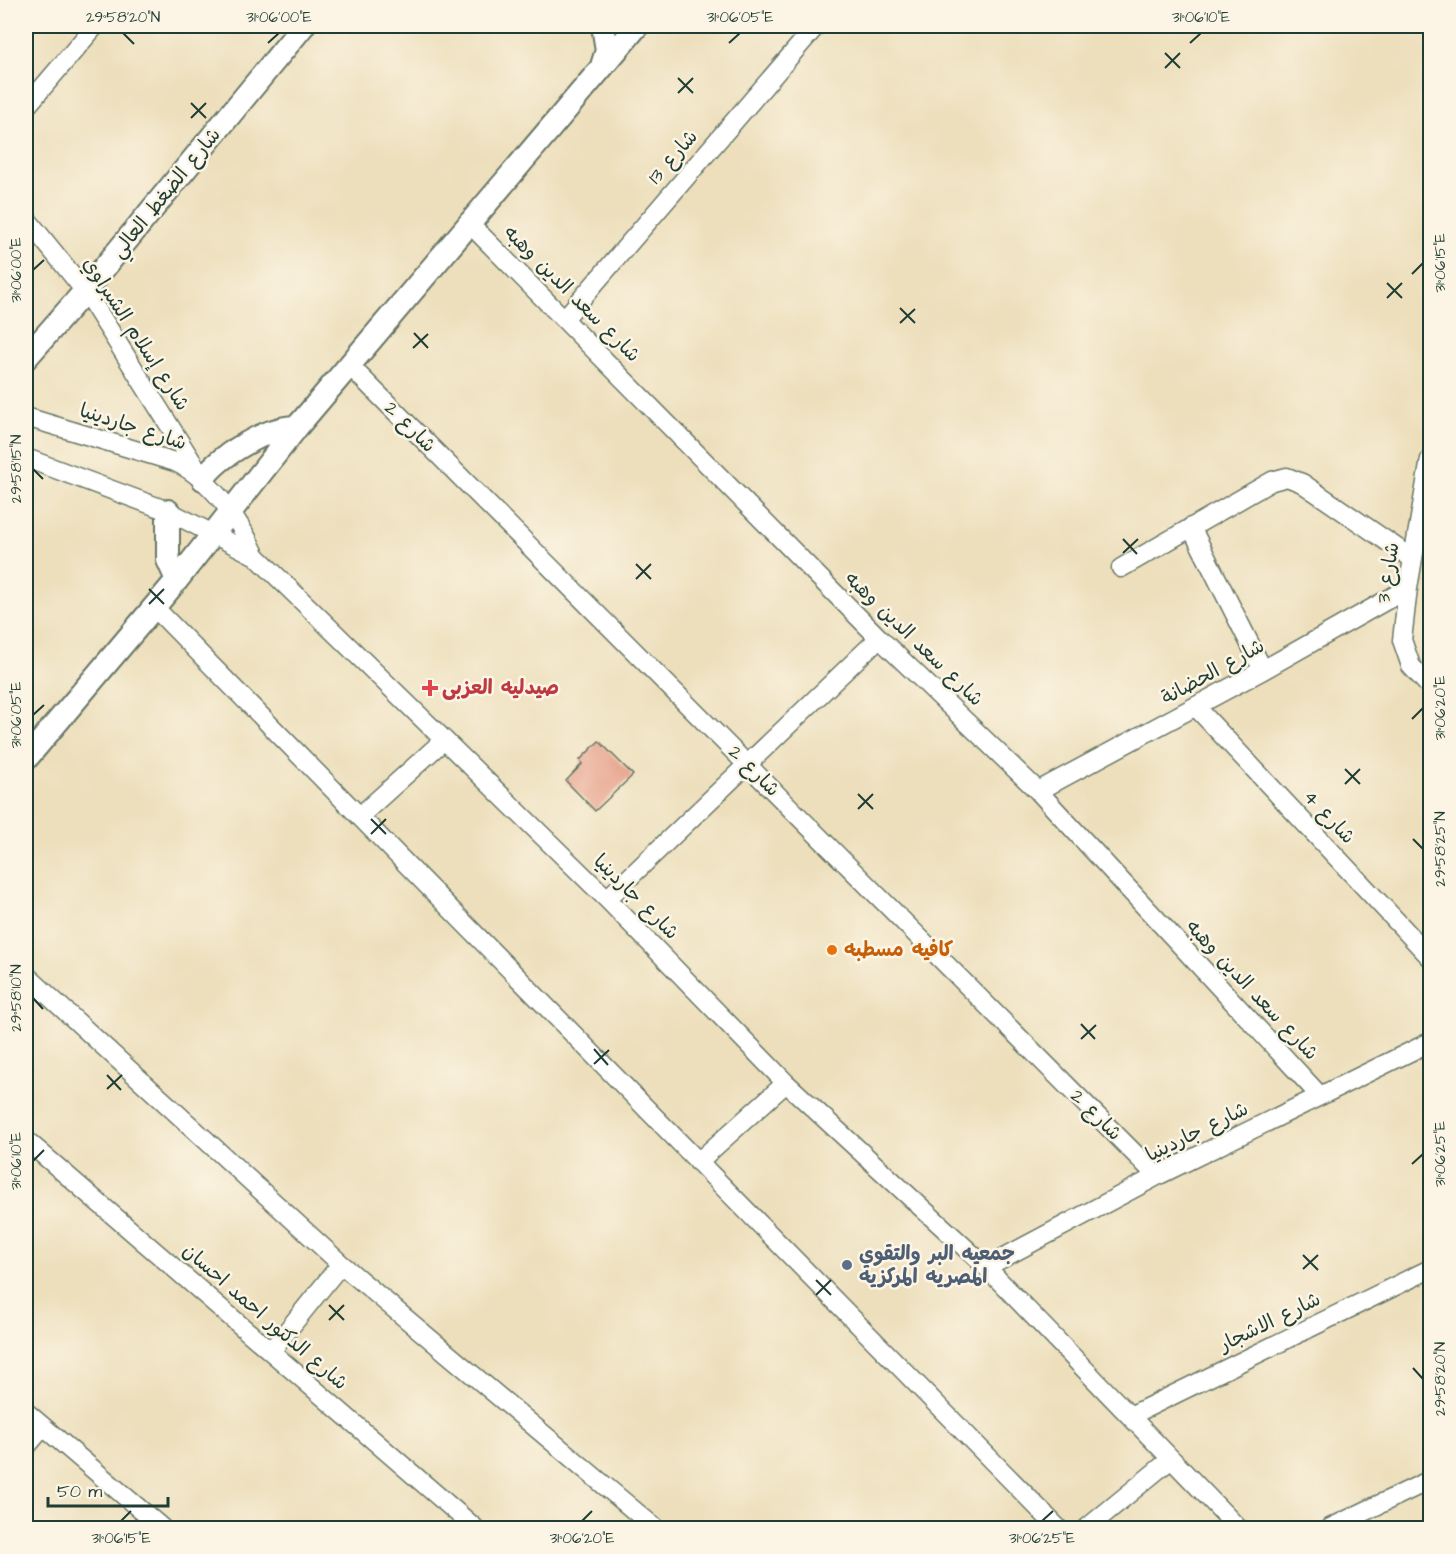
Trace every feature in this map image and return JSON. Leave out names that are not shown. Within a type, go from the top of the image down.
[{"type":"street","points":[[26,107],[95,26]]},
{"type":"street","name":"شارع الضغط العالي","points":[[26,358],[85,291],[303,26]]},
{"type":"street","points":[[602,66],[607,50],[603,26]]},
{"type":"street","points":[[26,759],[177,580],[228,512],[468,222],[637,26]]},
{"type":"street","name":"شارع 13","points":[[565,318],[816,26]]},
{"type":"street","name":"شارع إسلام الشبراوي","points":[[26,218],[85,291],[203,479]]},
{"type":"street","name":"شارع سعد الدين وهبه","points":[[468,222],[879,638],[1038,791],[1320,1096]]},
{"type":"street","name":"شارع 2","points":[[350,366],[1157,1176]]},
{"type":"street","name":"شارع جاردينيا","points":[[26,417],[175,462],[203,479],[246,536],[256,556]]},
{"type":"street","points":[[203,479],[211,466],[222,458],[275,430],[297,428]]},
{"type":"street","name":"شارع جاردينيا","points":[[26,458],[168,511],[256,556],[608,899],[786,1083],[986,1267],[1238,1528]]},
{"type":"street","name":"شارع 3","points":[[1431,459],[1402,626],[1405,653],[1411,666],[1431,687]]},
{"type":"street","points":[[1121,568],[1272,481],[1287,477],[1302,483],[1413,560]]},
{"type":"street","points":[[168,511],[168,560],[177,580]]},
{"type":"street","points":[[1191,527],[1263,670]]},
{"type":"street","name":"شارع الحضانة","points":[[1038,791],[1196,707],[1408,588]]},
{"type":"street","points":[[154,607],[361,815],[1058,1528]]},
{"type":"street","points":[[608,899],[879,638]]},
{"type":"street","name":"شارع 4","points":[[1196,707],[1431,957]]},
{"type":"street","points":[[361,815],[444,740]]},
{"type":"street","points":[[26,975],[341,1264],[634,1522],[655,1528]]},
{"type":"street","name":"شارع جاردينيا","points":[[986,1267],[1157,1176],[1431,1042]]},
{"type":"street","points":[[698,1162],[786,1083]]},
{"type":"street","name":"شارع الدكتور احمد احسان","points":[[26,1140],[475,1528]]},
{"type":"street","points":[[271,1351],[341,1264]]},
{"type":"street","name":"شارع الاشجار","points":[[1130,1416],[1431,1269]]},
{"type":"street","points":[[26,1412],[162,1528]]},
{"type":"street","points":[[26,1447],[43,1427]]},
{"type":"street","points":[[1087,1528],[1171,1459]]},
{"type":"street","points":[[1330,1528],[1431,1480]]},
{"type":"building","points":[[599,741],[633,775],[595,811],[566,781],[582,764],[580,760]]},
{"type":"place","name":"صيدليه العزبى","points":[[430,688]]},
{"type":"place","name":"كافيه مسطبه","points":[[832,950]]},
{"type":"place","name":"جمعيه البر والتقوي المصريه المركزيه","points":[[847,1265]]}]
